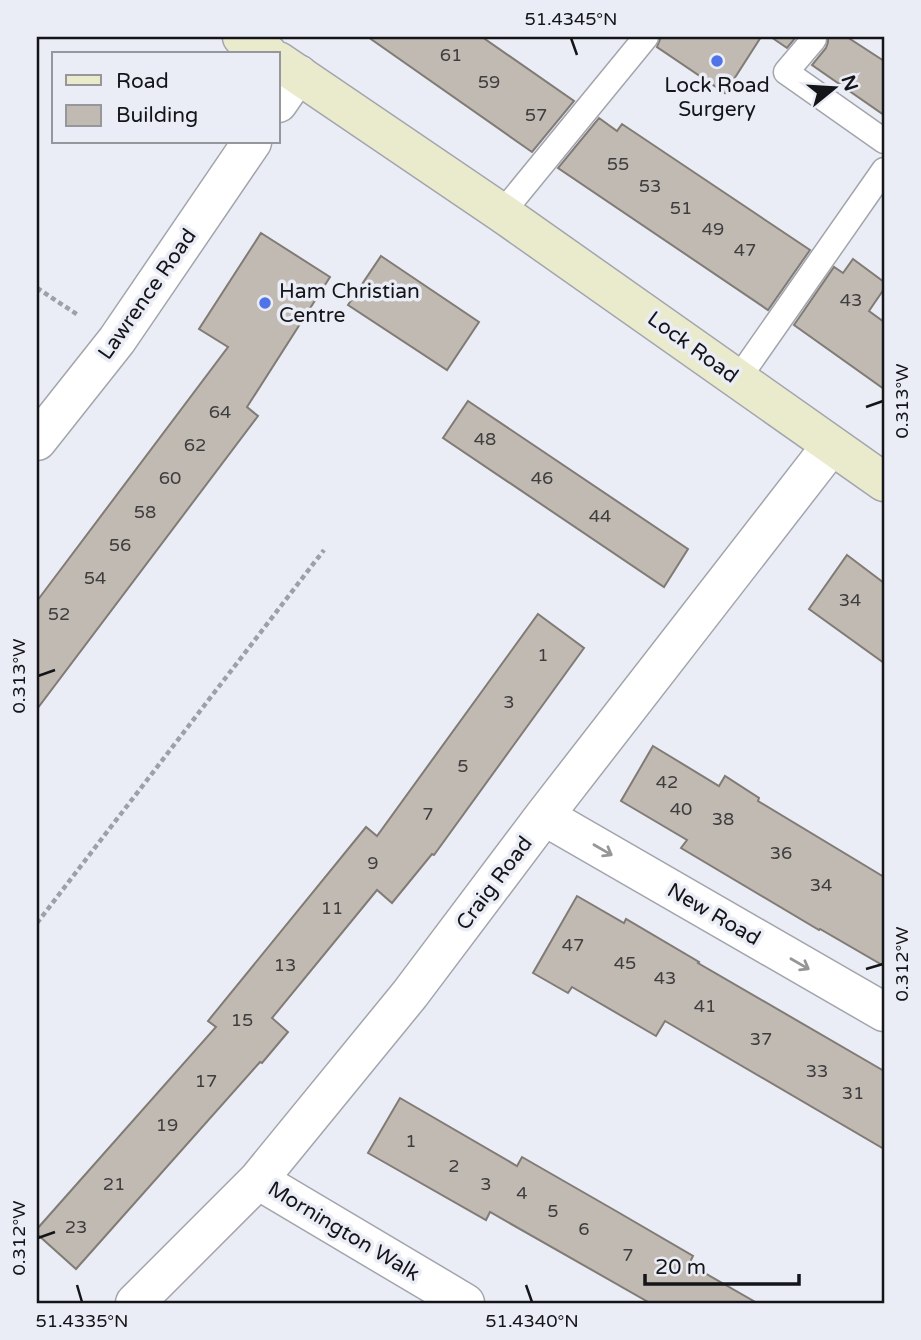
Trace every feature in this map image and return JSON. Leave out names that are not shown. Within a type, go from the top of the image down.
[{"type":"street","name":"Lock Road","points":[[242,37],[258,52]]},
{"type":"street","name":"Lock Road","points":[[281,73],[502,214],[884,482]]},
{"type":"street","name":"Lawrence Road","points":[[37,442],[117,340],[251,144]]},
{"type":"street","name":"Craig Road","points":[[135,1303],[258,1180],[410,994],[544,816],[831,446]]},
{"type":"street","name":"New Road","points":[[544,816],[884,1012]]},
{"type":"street","name":"Mornington Walk","points":[[258,1180],[465,1303]]},
{"type":"lane","points":[[502,214],[646,37]]},
{"type":"lane","points":[[814,39],[786,72],[884,141]]},
{"type":"lane","points":[[738,379],[884,170]]},
{"type":"path","points":[[37,923],[324,550]]},
{"type":"building","points":[[368,37],[482,37],[574,101],[532,152]]},
{"type":"building","name":"Lock Road Surgery","points":[[661,37],[761,37],[725,93],[657,47]]},
{"type":"building","points":[[771,37],[796,37],[787,48]]},
{"type":"building","points":[[828,37],[847,37],[884,61],[884,115],[812,65],[826,48]]},
{"type":"building","points":[[599,118],[617,131],[622,124],[810,250],[768,310],[558,168]]},
{"type":"building","points":[[261,233],[330,277],[247,407],[258,416],[37,709],[37,601],[228,347],[199,329]]},
{"type":"building","points":[[381,256],[479,322],[447,370],[348,305]]},
{"type":"building","points":[[853,259],[884,282],[884,289],[869,311],[884,322],[884,389],[794,325],[834,267],[843,273]]},
{"type":"building","points":[[468,401],[688,549],[664,587],[443,438]]},
{"type":"building","points":[[847,555],[884,583],[884,663],[809,609]]},
{"type":"building","points":[[538,614],[584,648],[434,855],[432,854],[392,903],[377,890],[272,1018],[288,1032],[76,1269],[37,1234],[37,1229],[216,1027],[208,1021],[366,827],[377,836]]},
{"type":"building","points":[[653,746],[719,786],[725,776],[759,798],[758,801],[884,877],[884,966],[681,848],[687,840],[621,801]]},
{"type":"building","points":[[577,896],[624,923],[626,919],[884,1071],[884,1149],[665,1021],[656,1036],[572,987],[568,993],[533,973]]},
{"type":"building","points":[[400,1098],[517,1166],[522,1157],[693,1256],[689,1264],[757,1303],[650,1303],[490,1212],[486,1220],[368,1153]]},
{"type":"place","name":"Lock Road Surgery","points":[[717,61]]},
{"type":"place","name":"Ham Christian Centre","points":[[265,303]]}]
